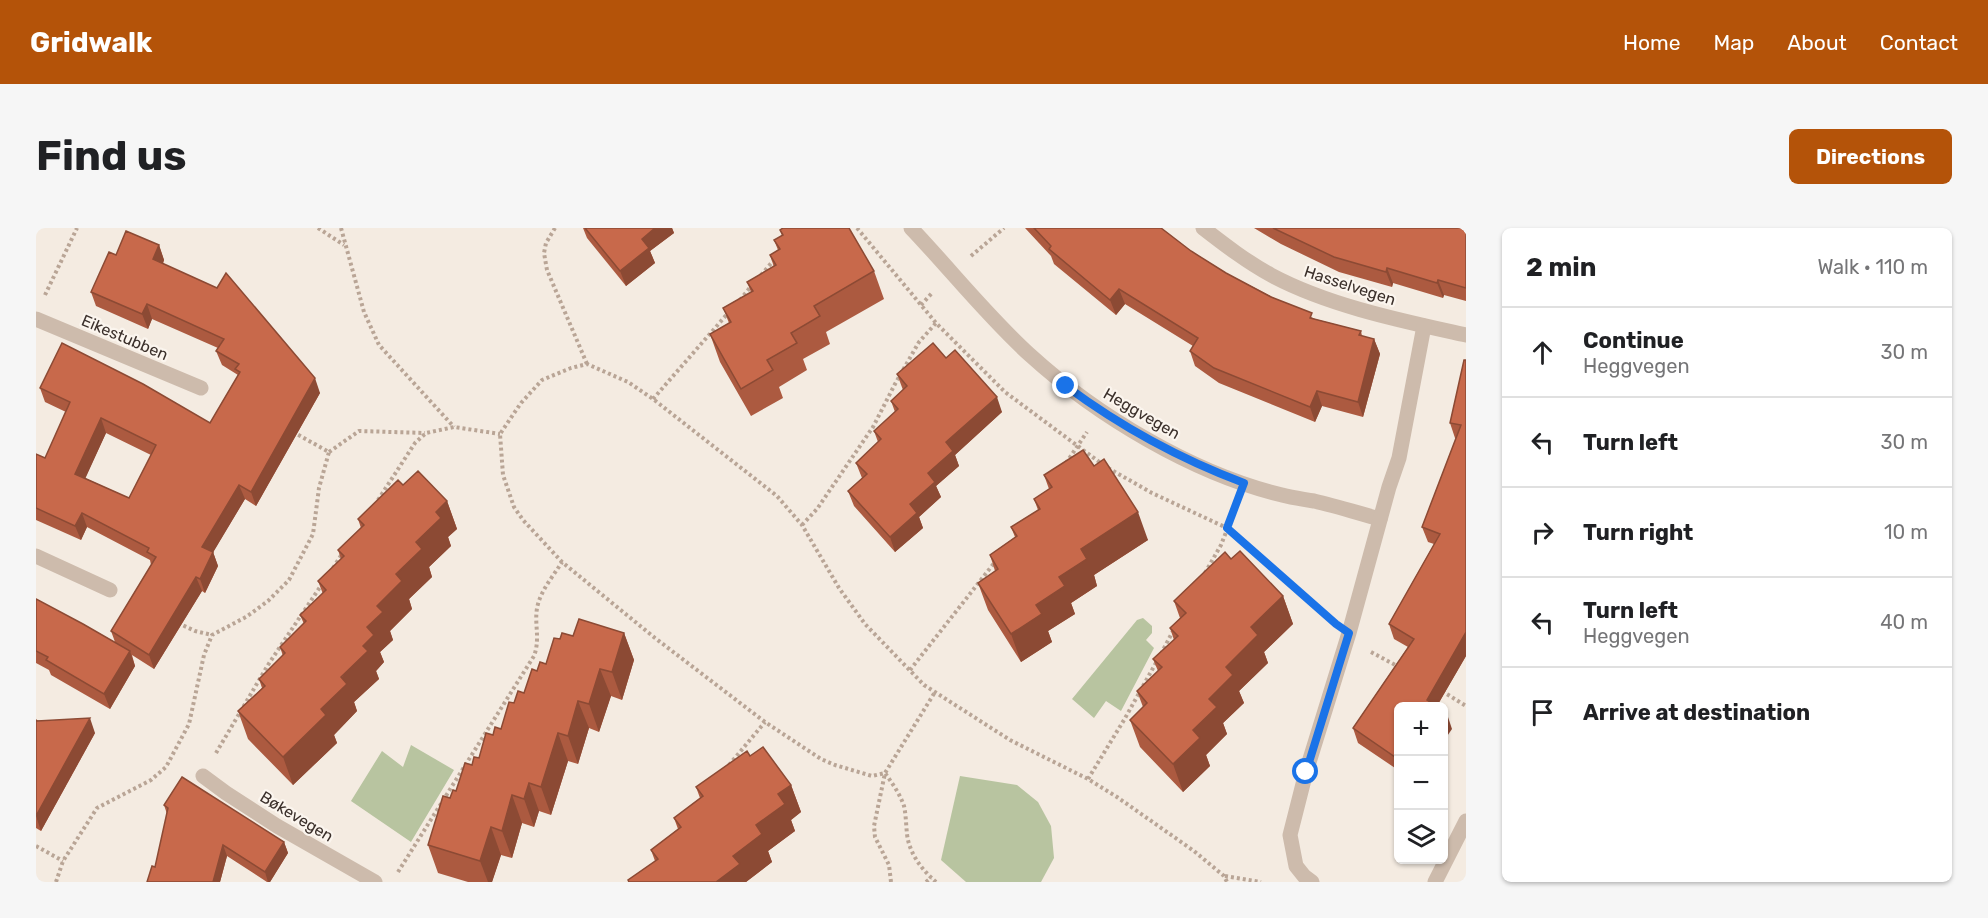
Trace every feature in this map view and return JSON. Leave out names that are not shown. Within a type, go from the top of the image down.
[{"type":"street","name":"Heggvegen","points":[[911,228],[988,314],[1028,354],[1101,412],[1205,468],[1244,483],[1282,495],[1380,519]]},
{"type":"street","name":"Hasselvegen","points":[[1203,228],[1232,251],[1271,275],[1310,293],[1424,326],[1466,335]]},
{"type":"street","name":"Eikestubben","points":[[36,319],[201,388]]},
{"type":"street","points":[[1312,882],[1296,866],[1290,835],[1306,772],[1399,458],[1424,326]]},
{"type":"street","points":[[36,556],[110,590]]},
{"type":"street","name":"Bøkevegen","points":[[203,776],[278,826],[375,882]]},
{"type":"street","points":[[1435,882],[1466,821]]},
{"type":"path","points":[[41,304],[77,228]]},
{"type":"path","points":[[318,228],[345,246]]},
{"type":"path","points":[[341,228],[364,312],[379,345],[454,427]]},
{"type":"path","points":[[555,228],[546,243],[544,253],[547,270],[587,364]]},
{"type":"path","points":[[857,228],[936,323],[1005,392],[1076,447],[1117,475],[1227,528],[1363,647],[1405,670]]},
{"type":"path","points":[[653,399],[776,259]]},
{"type":"path","points":[[802,525],[817,509],[873,427],[919,342],[936,323]]},
{"type":"path","points":[[885,773],[872,776],[820,759],[765,722],[655,638],[562,562],[523,520],[514,507],[502,475],[500,434],[521,403],[542,380],[587,364],[628,382],[653,399],[777,496],[802,525],[839,588],[865,624],[924,685],[1010,740],[1088,779],[1155,822],[1224,876],[1227,882]]},
{"type":"path","points":[[1065,465],[1101,412]]},
{"type":"path","points":[[56,882],[63,861],[97,808],[151,780],[166,766],[189,724],[204,655],[212,635],[246,617],[268,601],[289,580],[313,534],[319,488],[329,452],[359,431],[426,433],[454,427],[500,434]]},
{"type":"path","points":[[288,430],[329,452]]},
{"type":"path","points":[[377,501],[416,443],[426,433]]},
{"type":"path","points":[[1203,576],[1221,545],[1244,483]]},
{"type":"path","points":[[332,568],[345,549]]},
{"type":"path","points":[[910,670],[999,556]]},
{"type":"path","points":[[397,874],[534,656],[538,644],[538,605],[543,592],[562,562]]},
{"type":"path","points":[[203,776],[268,665],[326,578]]},
{"type":"path","points":[[176,622],[195,631],[212,635]]},
{"type":"path","points":[[1088,779],[1177,625]]},
{"type":"path","points":[[1436,688],[1466,706]]},
{"type":"path","points":[[891,882],[889,865],[875,837],[874,826],[885,773],[935,692]]},
{"type":"path","points":[[722,773],[765,722]]},
{"type":"path","points":[[885,773],[904,807],[907,837],[913,854],[921,867],[936,882]]},
{"type":"path","points":[[36,846],[63,861]]},
{"type":"path","points":[[1224,876],[1261,882]]},
{"type":"path","points":[[926,882],[931,878]]},
{"type":"green space","points":[[1143,618],[1152,626],[1152,633],[1146,640],[1154,648],[1121,711],[1106,701],[1094,718],[1072,699],[1137,620]]},
{"type":"green space","points":[[411,745],[454,770],[411,842],[351,801],[382,751],[403,767]]},
{"type":"green space","points":[[960,776],[1017,785],[1038,802],[1051,826],[1054,858],[1041,882],[966,882],[941,860]]},
{"type":"building","points":[[585,228],[655,228],[642,239],[649,248],[620,271]]},
{"type":"building","points":[[783,228],[849,228],[874,271],[814,306],[820,316],[791,333],[797,343],[767,360],[773,370],[741,389],[710,334],[731,322],[723,308],[753,291],[747,282],[776,265],[770,255],[780,249],[774,240],[783,235],[780,230]]},
{"type":"building","points":[[1034,228],[1161,228],[1191,251],[1226,273],[1271,297],[1312,313],[1310,318],[1361,331],[1359,335],[1374,339],[1358,402],[1317,391],[1310,407],[1214,368],[1190,351],[1198,338],[1119,289],[1110,300],[1049,249],[1051,246]]},
{"type":"building","points":[[1273,228],[1466,228],[1466,288],[1438,280],[1437,283],[1387,268],[1386,272],[1334,257]]},
{"type":"building","points":[[126,231],[159,245],[153,259],[217,288],[226,273],[315,378],[251,492],[239,485],[202,547],[213,552],[200,579],[196,577],[149,655],[111,631],[156,557],[147,552],[149,548],[82,513],[75,526],[36,508],[36,454],[45,458],[70,402],[40,388],[62,343],[143,384],[210,423],[240,372],[235,369],[239,364],[216,351],[224,339],[147,304],[142,314],[91,292],[109,252],[116,255]],"holes":[[[101,418],[156,445],[129,498],[75,474]]]},
{"type":"building","points":[[933,343],[946,358],[955,350],[997,397],[946,442],[953,451],[928,473],[935,482],[910,504],[917,513],[890,537],[848,491],[867,474],[856,463],[881,439],[874,431],[898,409],[891,401],[907,386],[897,374]]},
{"type":"building","points":[[1464,360],[1466,360],[1466,632],[1427,700],[1430,702],[1394,702],[1394,756],[1353,728],[1414,639],[1389,624],[1440,534],[1422,527],[1461,425],[1450,423]]},
{"type":"building","points":[[1083,450],[1094,466],[1104,459],[1138,512],[1081,549],[1087,559],[1059,577],[1065,586],[1036,605],[1042,614],[1011,634],[978,583],[998,569],[990,555],[1017,536],[1011,527],[1040,509],[1034,499],[1052,487],[1044,475]]},
{"type":"building","points":[[418,471],[447,501],[436,512],[441,518],[416,542],[422,549],[396,574],[402,581],[377,606],[383,612],[367,627],[374,635],[363,646],[368,651],[341,677],[347,684],[321,709],[326,715],[283,757],[238,711],[265,686],[259,679],[285,653],[280,647],[306,621],[300,615],[326,590],[318,581],[344,556],[338,550],[364,525],[358,519],[398,480],[403,485]]},
{"type":"building","points":[[1240,551],[1283,596],[1251,627],[1258,635],[1226,667],[1233,675],[1209,699],[1217,707],[1193,730],[1200,738],[1173,764],[1130,720],[1147,703],[1137,691],[1162,667],[1153,659],[1178,636],[1170,628],[1186,613],[1174,601],[1225,552],[1231,559]]},
{"type":"building","points":[[36,599],[130,651],[104,694],[46,660],[48,657],[36,651]]},
{"type":"building","points":[[579,619],[624,633],[612,672],[600,669],[589,704],[578,701],[568,736],[558,733],[541,787],[529,783],[524,799],[512,795],[502,831],[491,827],[480,861],[428,845],[443,796],[450,798],[453,790],[456,791],[465,763],[472,765],[474,757],[479,758],[486,733],[493,735],[495,727],[501,729],[509,702],[514,703],[518,691],[524,693],[532,669],[537,671],[540,662],[546,664],[554,638],[560,639],[562,633],[573,636]]},
{"type":"building","points":[[90,718],[36,816],[36,720]]},
{"type":"building","points":[[763,747],[791,785],[778,794],[785,804],[756,825],[762,834],[733,856],[740,864],[716,882],[629,882],[628,880],[658,859],[651,850],[681,827],[674,818],[703,796],[696,787],[747,751],[750,756]]},
{"type":"building","points":[[182,777],[284,842],[265,872],[223,845],[213,882],[147,882],[152,866],[155,867],[168,808],[164,805]]},
{"type":"route","points":[[1066,386],[1101,412],[1128,428],[1205,468],[1244,483],[1227,528],[1349,633],[1306,772]]}]
